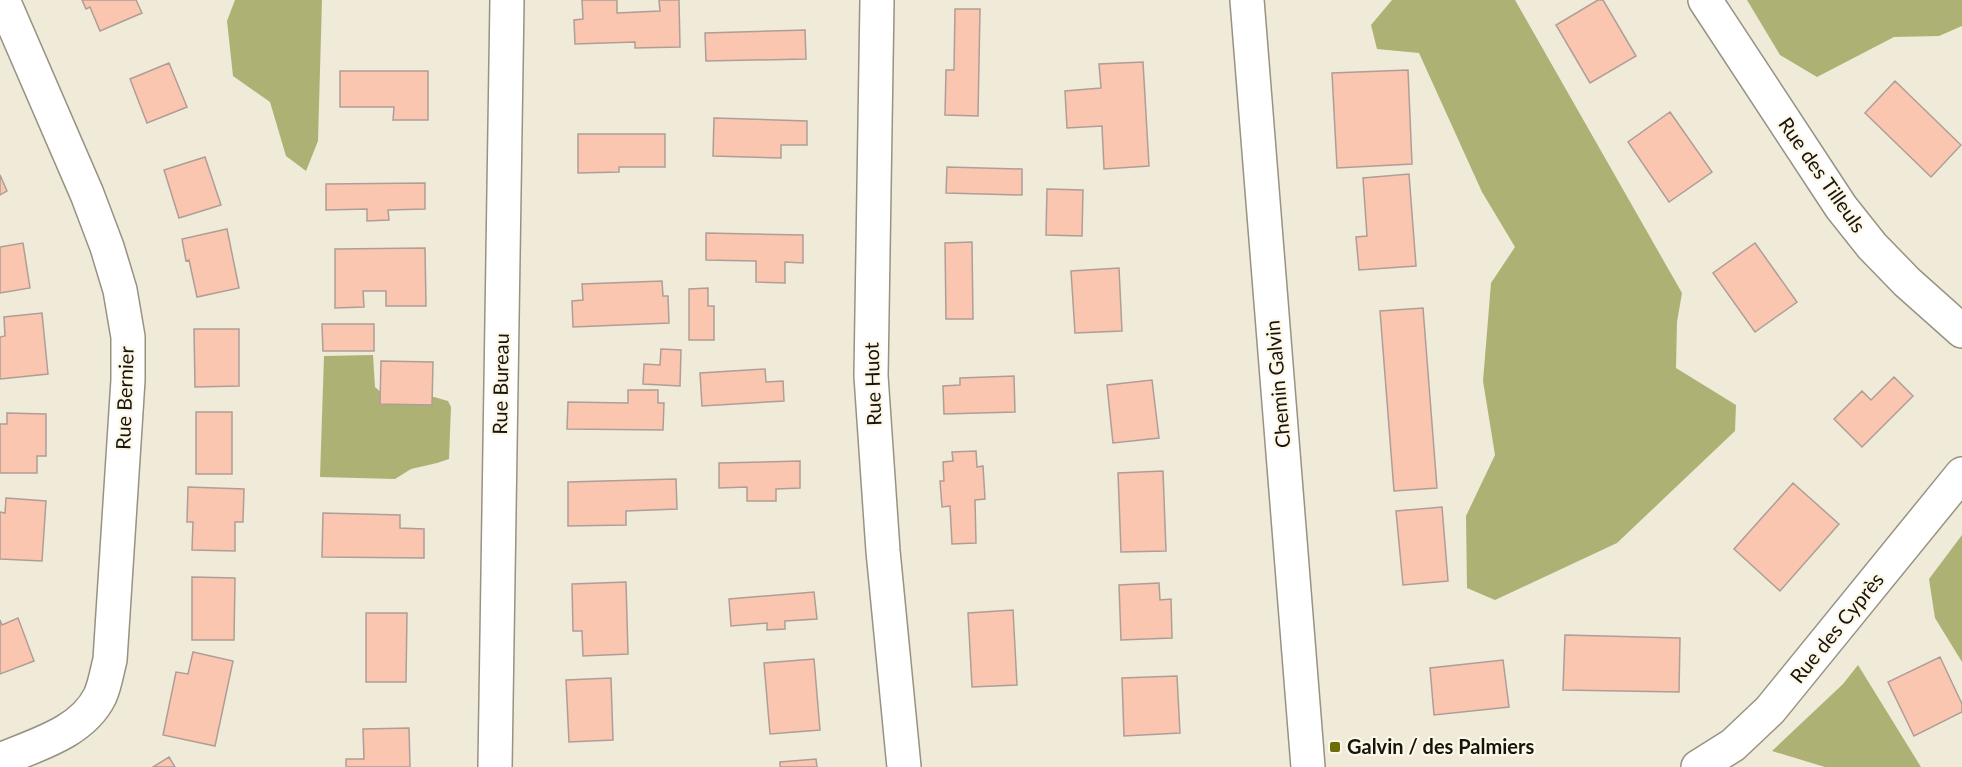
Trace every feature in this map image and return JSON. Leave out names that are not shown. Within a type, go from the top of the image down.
[{"type":"street","name":"Rue Bernier","points":[[0,760],[64,732],[87,716],[101,695],[110,660],[128,380],[128,337],[120,290],[107,247],[87,194],[3,0]]},
{"type":"street","name":"Rue Bureau","points":[[495,767],[507,0]]},
{"type":"street","name":"Rue Huot","points":[[877,0],[871,376],[881,528],[904,767]]},
{"type":"street","name":"Chemin Galvin","points":[[1247,0],[1308,767]]},
{"type":"street","name":"Rue des Tilleuls","points":[[1705,0],[1841,207],[1872,246],[1900,275],[1962,332]]},
{"type":"street","name":"Rue des Cyprès","points":[[1698,767],[1733,745],[1770,710],[1962,474]]},
{"type":"green space","points":[[235,0],[322,0],[318,141],[306,171],[286,156],[270,102],[233,76],[227,21]]},
{"type":"green space","points":[[1392,0],[1515,0],[1682,293],[1677,322],[1676,368],[1736,405],[1735,431],[1617,543],[1495,600],[1467,588],[1466,516],[1495,455],[1483,381],[1491,283],[1515,247],[1482,192],[1419,53],[1377,49],[1371,25]]},
{"type":"green space","points":[[1747,0],[1962,0],[1962,26],[1939,36],[1894,37],[1817,77],[1780,55]]},
{"type":"green space","points":[[373,355],[375,387],[384,395],[434,397],[448,401],[451,407],[449,459],[411,469],[395,479],[320,477],[324,356]]},
{"type":"green space","points":[[1962,535],[1962,662],[1935,618],[1929,579]]},
{"type":"green space","points":[[1858,665],[1921,767],[1825,767],[1772,751],[1843,684]]},
{"type":"building","points":[[82,0],[136,0],[142,13],[100,31],[90,7],[86,9]]},
{"type":"building","points":[[582,0],[617,0],[617,13],[660,11],[659,0],[679,0],[680,47],[635,48],[635,42],[575,44],[574,20],[583,19]]},
{"type":"building","points":[[1598,0],[1603,0],[1636,56],[1590,83],[1556,25]]},
{"type":"building","points":[[955,9],[980,9],[978,116],[945,115],[946,70],[954,70]]},
{"type":"building","points":[[805,30],[806,59],[706,61],[705,33]]},
{"type":"building","points":[[1143,62],[1149,166],[1104,169],[1102,126],[1067,128],[1065,91],[1101,88],[1099,64]]},
{"type":"building","points":[[169,63],[187,107],[147,123],[130,79]]},
{"type":"building","points":[[1408,70],[1412,164],[1337,168],[1332,73]]},
{"type":"building","points":[[340,71],[428,71],[428,120],[393,120],[394,107],[340,107]]},
{"type":"building","points":[[1895,81],[1961,145],[1931,177],[1865,113]]},
{"type":"building","points":[[1670,112],[1712,172],[1669,202],[1628,142]]},
{"type":"building","points":[[714,118],[807,121],[807,145],[781,145],[781,158],[713,156]]},
{"type":"building","points":[[578,134],[665,134],[665,167],[619,167],[619,172],[578,173]]},
{"type":"building","points":[[205,157],[221,205],[179,218],[164,170]]},
{"type":"building","points":[[947,167],[1022,169],[1022,195],[946,193]]},
{"type":"building","points":[[1409,174],[1416,266],[1359,270],[1356,237],[1367,236],[1363,178]]},
{"type":"building","points":[[0,175],[7,191],[0,195]]},
{"type":"building","points":[[425,183],[425,209],[388,210],[389,220],[367,221],[367,209],[326,210],[326,184]]},
{"type":"building","points":[[1047,189],[1083,190],[1082,236],[1046,235]]},
{"type":"building","points":[[227,229],[239,288],[197,297],[182,239]]},
{"type":"building","points":[[706,233],[803,235],[803,263],[785,262],[785,283],[756,282],[756,261],[706,260]]},
{"type":"building","points":[[972,242],[973,319],[946,319],[945,243]]},
{"type":"building","points":[[23,243],[30,288],[0,293],[0,247]]},
{"type":"building","points":[[1755,243],[1797,302],[1755,332],[1713,273]]},
{"type":"building","points":[[425,248],[426,306],[386,306],[386,291],[363,291],[364,307],[335,308],[335,249]]},
{"type":"building","points":[[1119,268],[1122,331],[1075,333],[1071,271]]},
{"type":"building","points":[[662,281],[663,296],[668,296],[669,323],[573,327],[572,301],[583,300],[582,284]]},
{"type":"building","points":[[708,288],[708,306],[714,306],[714,340],[689,340],[689,289]]},
{"type":"building","points":[[1423,308],[1437,488],[1394,491],[1380,311]]},
{"type":"building","points":[[42,313],[48,374],[0,379],[0,337],[5,336],[4,317]]},
{"type":"building","points":[[322,324],[374,324],[374,351],[323,351]]},
{"type":"building","points":[[194,329],[239,329],[239,386],[195,387]]},
{"type":"building","points":[[661,349],[681,350],[680,386],[643,384],[644,364],[660,365]]},
{"type":"building","points":[[381,361],[433,362],[432,405],[380,404]]},
{"type":"building","points":[[765,369],[766,382],[783,381],[784,401],[702,406],[700,373]]},
{"type":"building","points":[[1014,376],[1015,412],[944,414],[943,386],[960,385],[960,378]]},
{"type":"building","points":[[1894,377],[1913,396],[1862,447],[1834,419],[1862,391],[1871,400]]},
{"type":"building","points":[[1152,380],[1159,438],[1113,443],[1107,385]]},
{"type":"building","points":[[628,390],[658,390],[658,403],[664,403],[663,430],[567,429],[568,402],[628,403]]},
{"type":"building","points":[[196,412],[232,412],[232,474],[196,474]]},
{"type":"building","points":[[7,413],[46,414],[46,456],[37,456],[37,473],[0,473],[0,424],[7,424]]},
{"type":"building","points":[[976,451],[977,467],[983,466],[985,499],[975,500],[976,543],[952,544],[950,506],[942,507],[940,481],[944,481],[943,462],[953,461],[952,452]]},
{"type":"building","points":[[800,461],[800,488],[776,489],[776,501],[747,501],[747,487],[719,488],[719,463]]},
{"type":"building","points":[[1163,471],[1166,551],[1121,552],[1118,473]]},
{"type":"building","points":[[676,479],[677,509],[626,511],[626,525],[568,526],[568,482]]},
{"type":"building","points":[[1793,483],[1839,524],[1780,591],[1734,549]]},
{"type":"building","points":[[188,487],[244,489],[243,522],[235,522],[235,551],[192,550],[193,522],[187,522]]},
{"type":"building","points":[[6,498],[46,501],[42,561],[0,559],[0,512],[5,513]]},
{"type":"building","points":[[1442,507],[1448,581],[1403,585],[1396,511]]},
{"type":"building","points":[[323,513],[400,515],[400,528],[424,529],[424,558],[322,557]]},
{"type":"building","points":[[192,577],[235,578],[234,640],[192,640]]},
{"type":"building","points":[[626,582],[628,654],[583,656],[582,631],[573,631],[572,584]]},
{"type":"building","points":[[1159,583],[1160,600],[1171,599],[1172,638],[1121,640],[1119,585]]},
{"type":"building","points":[[814,592],[817,619],[785,621],[785,629],[767,630],[767,623],[731,626],[729,599]]},
{"type":"building","points":[[1013,610],[1017,685],[972,687],[968,613]]},
{"type":"building","points":[[366,613],[407,613],[406,682],[366,682]]},
{"type":"building","points":[[18,618],[34,661],[0,674],[0,620],[2,625]]},
{"type":"building","points":[[1565,635],[1680,638],[1679,692],[1563,690]]},
{"type":"building","points":[[193,652],[233,661],[215,746],[163,735],[176,672],[188,674]]},
{"type":"building","points":[[1940,657],[1962,704],[1962,712],[1914,736],[1888,682]]},
{"type":"building","points":[[814,659],[820,730],[770,734],[764,663]]},
{"type":"building","points":[[1503,660],[1509,707],[1434,715],[1430,668]]},
{"type":"building","points":[[1177,676],[1180,733],[1124,736],[1122,678]]},
{"type":"building","points":[[611,678],[613,740],[569,742],[566,680]]},
{"type":"building","points":[[409,728],[410,767],[346,767],[346,759],[364,759],[363,729]]},
{"type":"building","points":[[169,757],[175,767],[153,767]]},
{"type":"building","points":[[816,759],[817,767],[780,767],[780,762]]},
{"type":"place","name":"Galvin / des Palmiers","points":[[1335,747]]}]
